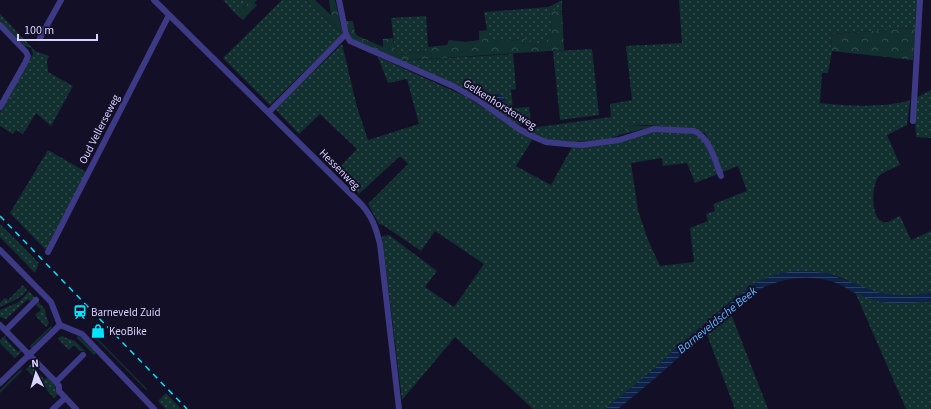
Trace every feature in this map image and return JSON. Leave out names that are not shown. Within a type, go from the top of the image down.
[{"type":"street","points":[[40,38],[62,0]]},
{"type":"street","name":"Hessenweg","points":[[154,0],[269,112],[367,211],[375,225],[380,244],[399,409]]},
{"type":"street","points":[[269,112],[346,34],[339,0]]},
{"type":"street","points":[[913,121],[920,0]]},
{"type":"street","name":"Oud Vellerseweg","points":[[48,252],[169,15]]},
{"type":"street","points":[[0,25],[28,56],[0,107]]},
{"type":"street","name":"Gelkenhorsterweg","points":[[346,34],[350,41],[454,86],[478,100],[519,129],[546,142],[566,144],[603,143],[619,140],[654,129],[694,131],[699,133],[707,141],[721,176]]},
{"type":"street","points":[[0,250],[51,302],[60,325],[82,334],[154,409]]},
{"type":"street","points":[[6,330],[36,300]]},
{"type":"street","points":[[0,325],[56,382],[59,386],[59,391],[76,409]]},
{"type":"street","points":[[0,383],[60,325]]},
{"type":"street","points":[[56,382],[83,355]]},
{"type":"street","points":[[53,409],[65,398]]},
{"type":"green space","points":[[223,0],[250,0],[237,15]]},
{"type":"green space","points":[[250,0],[257,0],[254,3],[257,5],[243,20],[237,15]]},
{"type":"green space","points":[[282,0],[305,0],[343,34],[270,105],[223,58]]},
{"type":"green space","points":[[305,0],[315,0],[331,15],[329,0],[335,0],[343,34]]},
{"type":"green space","points":[[562,0],[562,10],[550,11],[552,32],[548,39],[544,42],[532,43],[524,38],[511,41],[498,41],[490,38],[484,12],[549,7]]},
{"type":"green space","points":[[679,0],[918,0],[916,28],[831,34],[832,51],[828,73],[822,73],[820,103],[841,105],[878,105],[901,103],[910,100],[907,125],[887,135],[900,165],[880,175],[875,185],[873,200],[876,214],[879,219],[883,222],[889,222],[900,216],[911,240],[931,231],[931,293],[905,296],[879,293],[836,276],[810,271],[784,273],[771,277],[748,288],[738,296],[736,295],[736,298],[677,347],[653,370],[605,409],[533,409],[455,337],[402,400],[382,236],[389,235],[437,271],[425,287],[454,307],[484,264],[435,231],[421,251],[383,225],[379,224],[368,204],[408,164],[401,157],[399,157],[359,194],[336,171],[357,149],[320,114],[299,134],[276,110],[276,108],[342,44],[357,107],[368,140],[419,124],[407,79],[388,83],[378,57],[467,97],[532,140],[516,166],[551,185],[572,147],[604,145],[652,131],[698,135],[704,141],[718,174],[695,183],[687,163],[663,166],[662,158],[631,163],[638,210],[648,240],[660,266],[694,262],[690,228],[708,221],[706,214],[715,211],[713,204],[747,191],[738,166],[723,173],[705,133],[654,125],[634,125],[627,127],[621,134],[603,140],[565,141],[534,136],[524,129],[611,117],[610,104],[632,100],[626,46],[682,43]]},
{"type":"green space","points":[[562,10],[564,50],[397,61],[353,41],[346,21],[353,21],[355,33],[358,36],[383,47],[383,39],[393,38],[395,51],[400,55],[426,51],[428,47],[447,45],[449,40],[466,42],[479,40],[479,31],[488,30],[490,38],[498,41],[511,41],[524,38],[532,43],[544,42],[548,39],[552,32],[550,11]]},
{"type":"green space","points":[[0,14],[35,51],[49,56],[47,61],[48,72],[73,86],[51,126],[36,113],[23,134],[16,130],[13,134],[0,126],[0,112],[33,54],[31,48],[25,46],[0,21]]},
{"type":"green space","points":[[426,16],[428,47],[426,51],[400,55],[395,51],[391,18]]},
{"type":"green space","points":[[916,28],[913,60],[832,51],[831,34]]},
{"type":"green space","points":[[592,49],[599,115],[560,120],[553,51]]},
{"type":"green space","points":[[513,54],[516,89],[511,90],[513,108],[529,107],[531,124],[517,124],[470,93],[397,61]]},
{"type":"green space","points":[[931,90],[931,138],[916,137],[914,99]]},
{"type":"green space","points":[[630,125],[665,127],[647,128],[620,135]]},
{"type":"green space","points":[[48,150],[86,172],[46,250],[10,213]]},
{"type":"green space","points":[[0,224],[39,263],[35,273],[0,237]]},
{"type":"green space","points":[[23,285],[27,290],[22,296],[0,307],[0,303],[5,298],[8,300]]},
{"type":"green space","points":[[29,291],[35,298],[31,302],[28,299],[6,319],[0,317],[0,310],[19,302]]},
{"type":"green space","points":[[855,292],[875,299],[892,302],[910,303],[931,301],[931,409],[906,409]]},
{"type":"green space","points":[[38,302],[45,309],[49,323],[46,327],[35,315],[41,310],[36,305]]},
{"type":"green space","points":[[730,311],[768,409],[735,409],[706,332]]},
{"type":"green space","points":[[51,326],[52,327],[33,346],[34,347],[32,349],[30,346]]},
{"type":"green space","points":[[7,334],[5,338],[18,352],[21,349],[23,350],[15,358],[0,343],[0,340]]},
{"type":"green space","points":[[78,335],[96,353],[94,355],[77,338]]},
{"type":"green space","points":[[61,336],[75,341],[85,351],[80,351],[74,345],[69,350],[58,339]]},
{"type":"green space","points":[[97,338],[147,389],[146,390],[96,339]]},
{"type":"green space","points":[[33,362],[34,363],[32,366],[45,380],[48,377],[55,385],[58,394],[54,398],[26,369]]},
{"type":"green space","points":[[21,369],[22,371],[0,393],[0,390]]},
{"type":"green space","points":[[166,393],[181,409],[166,409],[158,401]]},
{"type":"water","points":[[499,94],[506,99],[503,105],[493,101],[495,95]]},
{"type":"water","name":"Barneveldsche Beek","points":[[795,271],[826,273],[880,293],[905,296],[931,293],[931,301],[900,304],[882,302],[853,292],[837,283],[822,279],[798,278],[774,283],[742,301],[739,301],[740,303],[618,409],[605,409],[653,370],[677,347],[736,298],[737,299],[738,296],[744,291],[764,279]]},
{"type":"railway","points":[[0,216],[187,409]]},
{"type":"place","name":"Barneveld Zuid","points":[[80,312]]},
{"type":"place","name":"KeoBike","points":[[98,331]]}]
